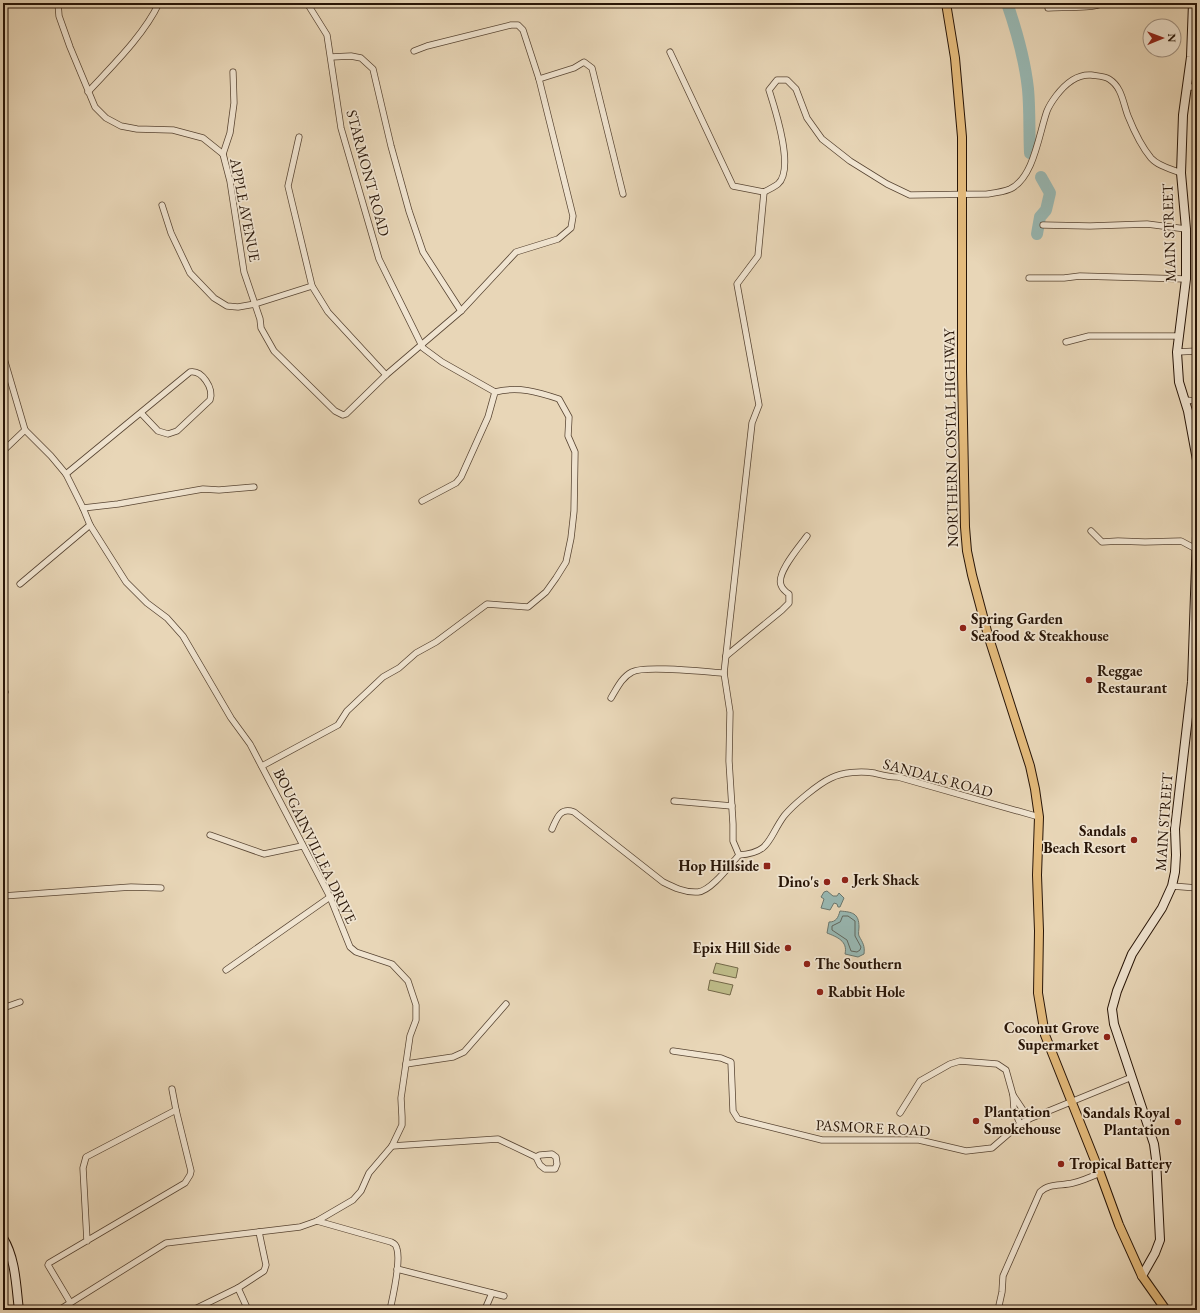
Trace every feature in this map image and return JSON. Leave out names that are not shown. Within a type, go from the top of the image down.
[{"type":"main road","name":"NORTHERN COSTAL HIGHWAY","points":[[946,3],[954,58],[962,137],[963,444],[967,551],[988,636],[1030,766],[1035,789],[1039,818],[1037,875],[1039,931],[1038,993],[1045,1035],[1119,1225],[1142,1276],[1166,1310]]},
{"type":"street","name":"APPLE AVENUE","points":[[58,3],[59,16],[88,92],[95,107],[106,118],[121,126],[137,129],[173,130],[203,138],[223,154],[230,181],[244,272],[260,319],[261,328],[274,350],[335,411],[342,415],[346,414],[386,375]]},
{"type":"street","points":[[88,92],[142,31],[154,15],[159,3]]},
{"type":"street","name":"STARMONT ROAD","points":[[307,3],[327,35],[341,128],[379,259],[422,345]]},
{"type":"street","points":[[1048,8],[1090,7],[1103,3]]},
{"type":"street","name":"MAIN STREET","points":[[1193,3],[1191,57],[1183,115],[1181,172],[1186,229],[1186,279],[1177,352],[1178,382],[1188,412],[1197,460]]},
{"type":"street","points":[[299,137],[288,186],[312,286],[328,312],[386,375],[461,311],[516,252],[558,239],[571,228],[573,216],[539,79],[523,30],[518,25],[511,25],[427,46],[414,51]]},
{"type":"street","points":[[670,52],[733,186],[764,192],[779,184],[785,167],[781,129],[769,90],[777,80],[787,80],[796,89],[807,118],[822,139],[850,161],[887,184],[910,195],[998,192],[1010,189],[1019,183],[1037,149],[1047,110],[1057,95],[1069,82],[1076,77],[1086,74],[1108,79],[1116,86],[1122,96],[1142,147],[1152,160],[1181,172]]},
{"type":"street","points":[[331,57],[351,56],[361,58],[373,69],[391,146],[409,211],[423,252],[461,311]]},
{"type":"street","points":[[539,79],[574,68],[584,62],[592,68],[623,194]]},
{"type":"street","points":[[223,154],[230,133],[234,103],[233,72]]},
{"type":"street","points":[[1188,87],[1197,87]]},
{"type":"street","points":[[552,829],[558,815],[566,810],[574,812],[663,882],[678,889],[699,892],[710,887],[739,855],[733,841],[729,761],[730,712],[724,673],[752,423],[759,405],[737,284],[758,256],[764,192]]},
{"type":"street","points":[[162,205],[171,233],[190,273],[214,298],[227,306],[238,307],[255,304],[312,286]]},
{"type":"street","points":[[1043,225],[1090,226],[1146,224],[1186,229]]},
{"type":"street","points":[[1029,278],[1064,278],[1080,276],[1186,279]]},
{"type":"street","points":[[1066,342],[1088,336],[1178,336]]},
{"type":"street","points":[[262,766],[338,725],[347,711],[383,677],[399,668],[416,653],[436,642],[488,604],[528,607],[546,592],[566,562],[572,538],[575,452],[568,436],[569,417],[560,399],[541,393],[519,389],[495,392],[442,362],[423,348],[422,345]]},
{"type":"street","points":[[1177,352],[1197,351]]},
{"type":"street","name":"BOUGAINVILLEA DRIVE","points":[[3,355],[25,430],[51,456],[66,474],[90,525],[126,582],[147,603],[167,618],[182,636],[231,718],[250,744],[330,897],[350,947],[356,952],[392,964],[408,982],[416,1005],[416,1020],[410,1036],[400,1098],[402,1125],[392,1146],[369,1173],[361,1191],[353,1200],[317,1221],[300,1227],[166,1243],[59,1310]]},
{"type":"street","points":[[66,474],[190,372],[194,371],[199,373],[210,387],[212,396],[207,404],[173,433],[168,434],[158,431],[141,413]]},
{"type":"street","points":[[422,501],[456,483],[461,477],[488,418],[495,392]]},
{"type":"street","points":[[1184,400],[1197,401]]},
{"type":"street","points":[[3,451],[25,430]]},
{"type":"street","points":[[83,508],[118,504],[203,490],[254,487]]},
{"type":"street","points":[[20,584],[90,525]]},
{"type":"street","points":[[1091,531],[1102,542],[1181,541],[1196,549]]},
{"type":"street","points":[[726,656],[789,603],[789,594],[781,586],[780,578],[783,570],[807,536]]},
{"type":"street","name":"MAIN STREET","points":[[1142,1276],[1155,1253],[1160,1240],[1156,1159],[1154,1144],[1114,1024],[1112,1010],[1117,991],[1132,954],[1156,918],[1172,886],[1175,872],[1175,829],[1192,682],[1197,536]]},
{"type":"street","points":[[611,698],[624,678],[634,670],[651,668],[724,673]]},
{"type":"street","name":"SANDALS ROAD","points":[[739,855],[753,854],[764,848],[784,816],[806,795],[832,777],[852,773],[873,773],[890,777],[898,777],[1039,818]]},
{"type":"street","points":[[674,802],[732,806]]},
{"type":"street","points":[[210,835],[264,854],[302,846]]},
{"type":"street","points":[[1172,886],[1197,888]]},
{"type":"street","points":[[3,896],[131,887],[161,888]]},
{"type":"street","points":[[226,970],[330,897]]},
{"type":"street","points":[[3,1008],[20,1002]]},
{"type":"street","points":[[406,1064],[453,1057],[464,1052],[506,1004]]},
{"type":"street","name":"PASMORE ROAD","points":[[673,1051],[721,1058],[731,1062],[734,1111],[738,1119],[822,1140],[919,1140],[966,1150],[992,1148],[1020,1124],[1029,1119],[1132,1077]]},
{"type":"street","points":[[900,1113],[920,1081],[950,1064],[960,1061],[997,1064],[1006,1070],[1013,1094],[1014,1110],[1020,1124]]},
{"type":"street","points":[[70,1302],[48,1263],[185,1183],[188,1179],[191,1171],[172,1089]]},
{"type":"street","points":[[1013,1094],[1029,1119]]},
{"type":"street","points":[[87,1241],[83,1168],[86,1157],[176,1110]]},
{"type":"street","points":[[392,1146],[498,1139],[536,1157]]},
{"type":"street","points":[[998,1310],[1002,1292],[1003,1276],[1040,1192],[1045,1187],[1075,1183],[1100,1174]]},
{"type":"street","points":[[317,1221],[395,1244],[398,1252],[397,1269],[390,1310]]},
{"type":"street","points":[[193,1310],[238,1288],[264,1271],[266,1265],[259,1232]]},
{"type":"street","points":[[3,1238],[9,1250],[13,1264],[19,1310]]},
{"type":"street","points":[[397,1269],[504,1296]]},
{"type":"street","points":[[238,1288],[248,1310]]},
{"type":"street","points":[[483,1310],[486,1307],[492,1293]]},
{"type":"shaded area","points":[[716,963],[738,968],[736,978],[713,973]]},
{"type":"shaded area","points":[[710,980],[733,985],[730,995],[708,990]]},
{"type":"water","points":[[827,891],[833,896],[837,896],[839,893],[844,898],[840,907],[834,903],[830,910],[821,908],[824,899],[821,897],[824,892]]},
{"type":"water","points":[[840,911],[854,914],[858,919],[859,935],[863,945],[864,954],[858,957],[845,954],[845,946],[841,940],[827,933],[829,922],[836,919]]},
{"type":"waterway","points":[[1007,3],[1020,45],[1027,78],[1030,153]]},
{"type":"waterway","points":[[1037,234],[1040,217],[1046,210],[1050,193],[1041,177]]},
{"type":"place","name":"Spring Garden Seafood & Steakhouse","points":[[963,628]]},
{"type":"place","name":"Reggae Restaurant","points":[[1089,680]]},
{"type":"place","name":"Sandals Beach Resort","points":[[1134,840]]},
{"type":"place","name":"Hop Hillside","points":[[767,866]]},
{"type":"place","name":"Jerk Shack","points":[[845,880]]},
{"type":"place","name":"Dino's","points":[[827,882]]},
{"type":"place","name":"Epix Hill Side","points":[[788,948]]},
{"type":"place","name":"The Southern","points":[[807,964]]},
{"type":"place","name":"Rabbit Hole","points":[[820,992]]},
{"type":"place","name":"Coconut Grove Supermarket","points":[[1107,1037]]},
{"type":"place","name":"Plantation Smokehouse","points":[[976,1121]]},
{"type":"place","name":"Sandals Royal Plantation","points":[[1178,1122]]},
{"type":"place","name":"Tropical Battery","points":[[1061,1164]]}]
